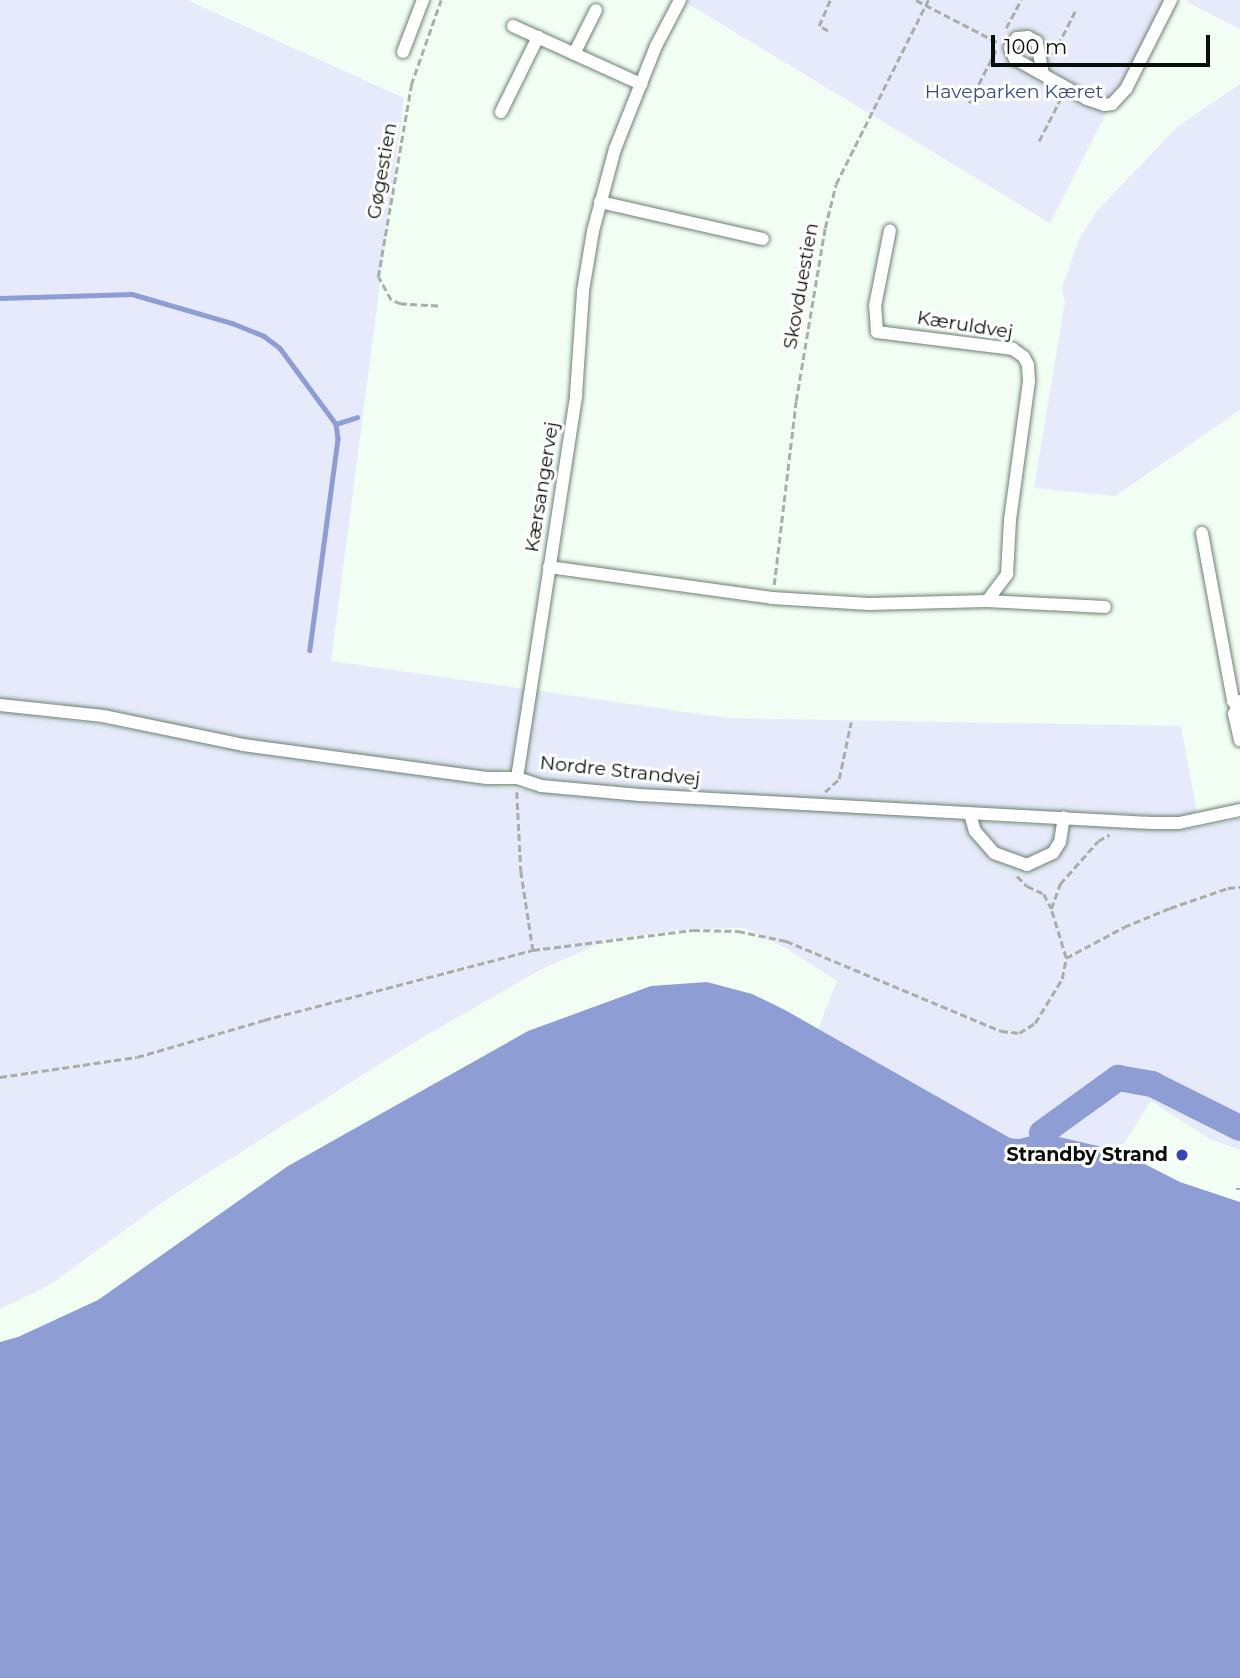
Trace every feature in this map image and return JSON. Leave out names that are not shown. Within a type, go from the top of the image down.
[{"type":"street","points":[[403,52],[423,0]]},
{"type":"street","name":"Kærsangervej","points":[[517,778],[576,395],[583,291],[600,202],[615,149],[641,84],[680,0]]},
{"type":"street","points":[[1043,74],[1087,99],[1104,105],[1112,104],[1126,89],[1171,0]]},
{"type":"street","points":[[575,54],[596,10]]},
{"type":"street","points":[[513,26],[641,84]]},
{"type":"street","points":[[501,112],[538,37]]},
{"type":"street","points":[[600,202],[763,239]]},
{"type":"street","name":"Kæruldvej","points":[[890,230],[875,306],[877,332],[1013,349],[1024,357],[1028,365],[1029,381],[1010,520],[1007,574],[987,601]]},
{"type":"street","points":[[1202,533],[1233,701],[1238,703],[1234,714],[1240,740]]},
{"type":"street","points":[[549,567],[772,598],[869,604],[987,601],[1105,607]]},
{"type":"street","name":"Nordre Strandvej","points":[[0,705],[103,716],[257,746],[487,778],[517,778],[541,786],[628,794],[809,806],[1179,823],[1240,810]]},
{"type":"street","points":[[970,814],[983,844],[994,853],[1027,865],[1053,853],[1060,842],[1064,817]]},
{"type":"path","name":"Gøgestien","points":[[438,306],[391,300],[378,277],[411,85],[441,0]]},
{"type":"path","points":[[828,31],[819,26],[830,0]]},
{"type":"path","points":[[916,0],[999,43],[969,103]]},
{"type":"path","name":"Skovduestien","points":[[772,598],[796,401],[830,206],[836,184],[928,0]]},
{"type":"path","points":[[1004,32],[1021,0]]},
{"type":"path","points":[[1043,74],[1075,11]]},
{"type":"path","points":[[1039,141],[1067,88]]},
{"type":"path","points":[[809,806],[839,779],[851,722]]},
{"type":"path","points":[[517,778],[521,871],[533,948]]},
{"type":"path","points":[[1051,909],[1060,884],[1098,841],[1110,835]]},
{"type":"path","points":[[0,1077],[137,1057],[533,948],[693,930],[738,931],[786,941],[1001,1031],[1019,1033],[1035,1023],[1049,1006],[1062,979],[1066,958],[1044,894],[1027,886],[1013,872],[1010,860]]},
{"type":"path","points":[[1066,958],[1124,927],[1170,908],[1228,888],[1240,887]]},
{"type":"green space","points":[[0,0],[187,0],[404,98],[331,661],[726,718],[1181,726],[1197,813],[1176,817],[641,791],[532,779],[525,771],[506,768],[497,773],[245,739],[48,702],[0,699]]},
{"type":"green space","name":"Haveparken Kæret","points":[[682,0],[1164,0],[1050,223]]},
{"type":"green space","points":[[1240,0],[1240,29],[1187,2]]},
{"type":"green space","points":[[1240,84],[1240,410],[1115,496],[1034,488],[1065,302],[1062,288],[1079,239],[1097,211],[1177,127]]},
{"type":"green space","points":[[0,711],[103,724],[242,750],[524,790],[647,800],[876,811],[977,822],[1185,830],[1240,819],[1240,1150],[1208,1138],[1151,1101],[1119,1151],[1042,1133],[1019,1139],[1010,1138],[818,1029],[837,981],[787,949],[744,928],[688,929],[609,939],[540,970],[418,1040],[170,1197],[51,1284],[0,1309]]},
{"type":"water","points":[[707,982],[752,994],[785,1010],[1010,1138],[1019,1139],[1042,1133],[1119,1151],[1180,1182],[1240,1202],[1240,1678],[0,1678],[0,1342],[18,1337],[98,1300],[288,1166],[528,1031],[651,986]]},
{"type":"waterway","points":[[0,298],[132,294],[232,323],[264,336],[280,348],[336,424],[338,439],[310,650]]},
{"type":"waterway","points":[[336,424],[357,417]]},
{"type":"waterway","points":[[1042,1133],[1118,1078],[1152,1084],[1240,1128]]},
{"type":"place","name":"Strandby Strand","points":[[1182,1155]]}]
